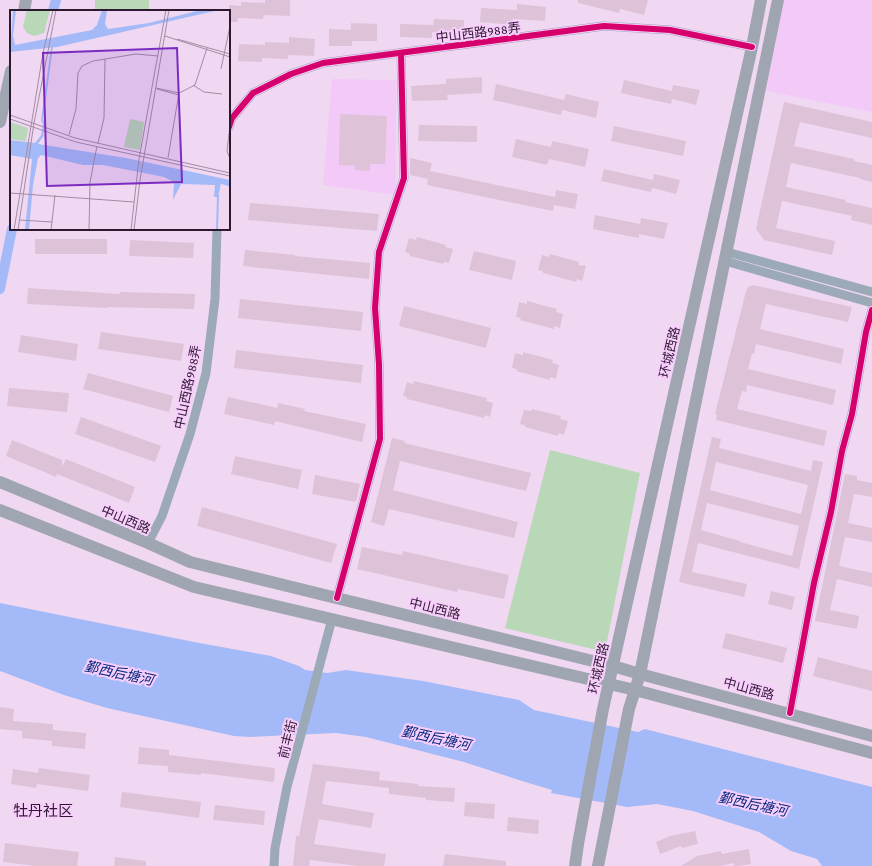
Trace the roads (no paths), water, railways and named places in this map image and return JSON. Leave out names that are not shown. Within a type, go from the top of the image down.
[{"type":"main road","name":"环城西路","points":[[575,866],[603,710],[752,47],[761,0]]},
{"type":"main road","points":[[598,866],[630,709],[640,674],[778,0]]},
{"type":"main road","points":[[0,122],[10,76]]},
{"type":"main road","name":"中山西路","points":[[5,484],[190,562],[613,666],[872,736]]},
{"type":"main road","points":[[4,512],[194,587],[635,690],[872,753]]},
{"type":"street","name":"中山西路988弄","points":[[230,123],[232,118],[252,93],[291,74],[323,64],[604,26],[670,30],[752,47]]},
{"type":"street","points":[[337,598],[380,439],[379,364],[375,308],[379,252],[404,178],[401,53]]},
{"type":"street","name":"中山西路988弄","points":[[148,543],[162,516],[190,434],[206,373],[215,299],[217,230]]},
{"type":"street","points":[[726,256],[872,292]]},
{"type":"street","points":[[726,256],[872,303]]},
{"type":"street","points":[[790,714],[814,583],[831,512],[842,451],[852,414],[866,332],[872,310]]},
{"type":"street","name":"前丰街","points":[[274,866],[287,787],[295,762],[321,655],[332,619]]},
{"type":"water","name":"鄞西后塘河","points":[[0,603],[271,656],[299,666],[305,670],[327,673],[346,670],[423,681],[519,700],[534,710],[638,732],[645,729],[872,787],[872,866],[822,866],[817,859],[791,851],[759,832],[693,811],[657,804],[627,807],[551,793],[552,790],[464,762],[366,737],[336,733],[250,737],[234,736],[107,708],[64,695],[0,671]]},
{"type":"waterway","points":[[53,10],[56,0]]},
{"type":"waterway","points":[[0,289],[12,230]]},
{"type":"district","name":"牡丹社区","points":[[43,811]]}]
